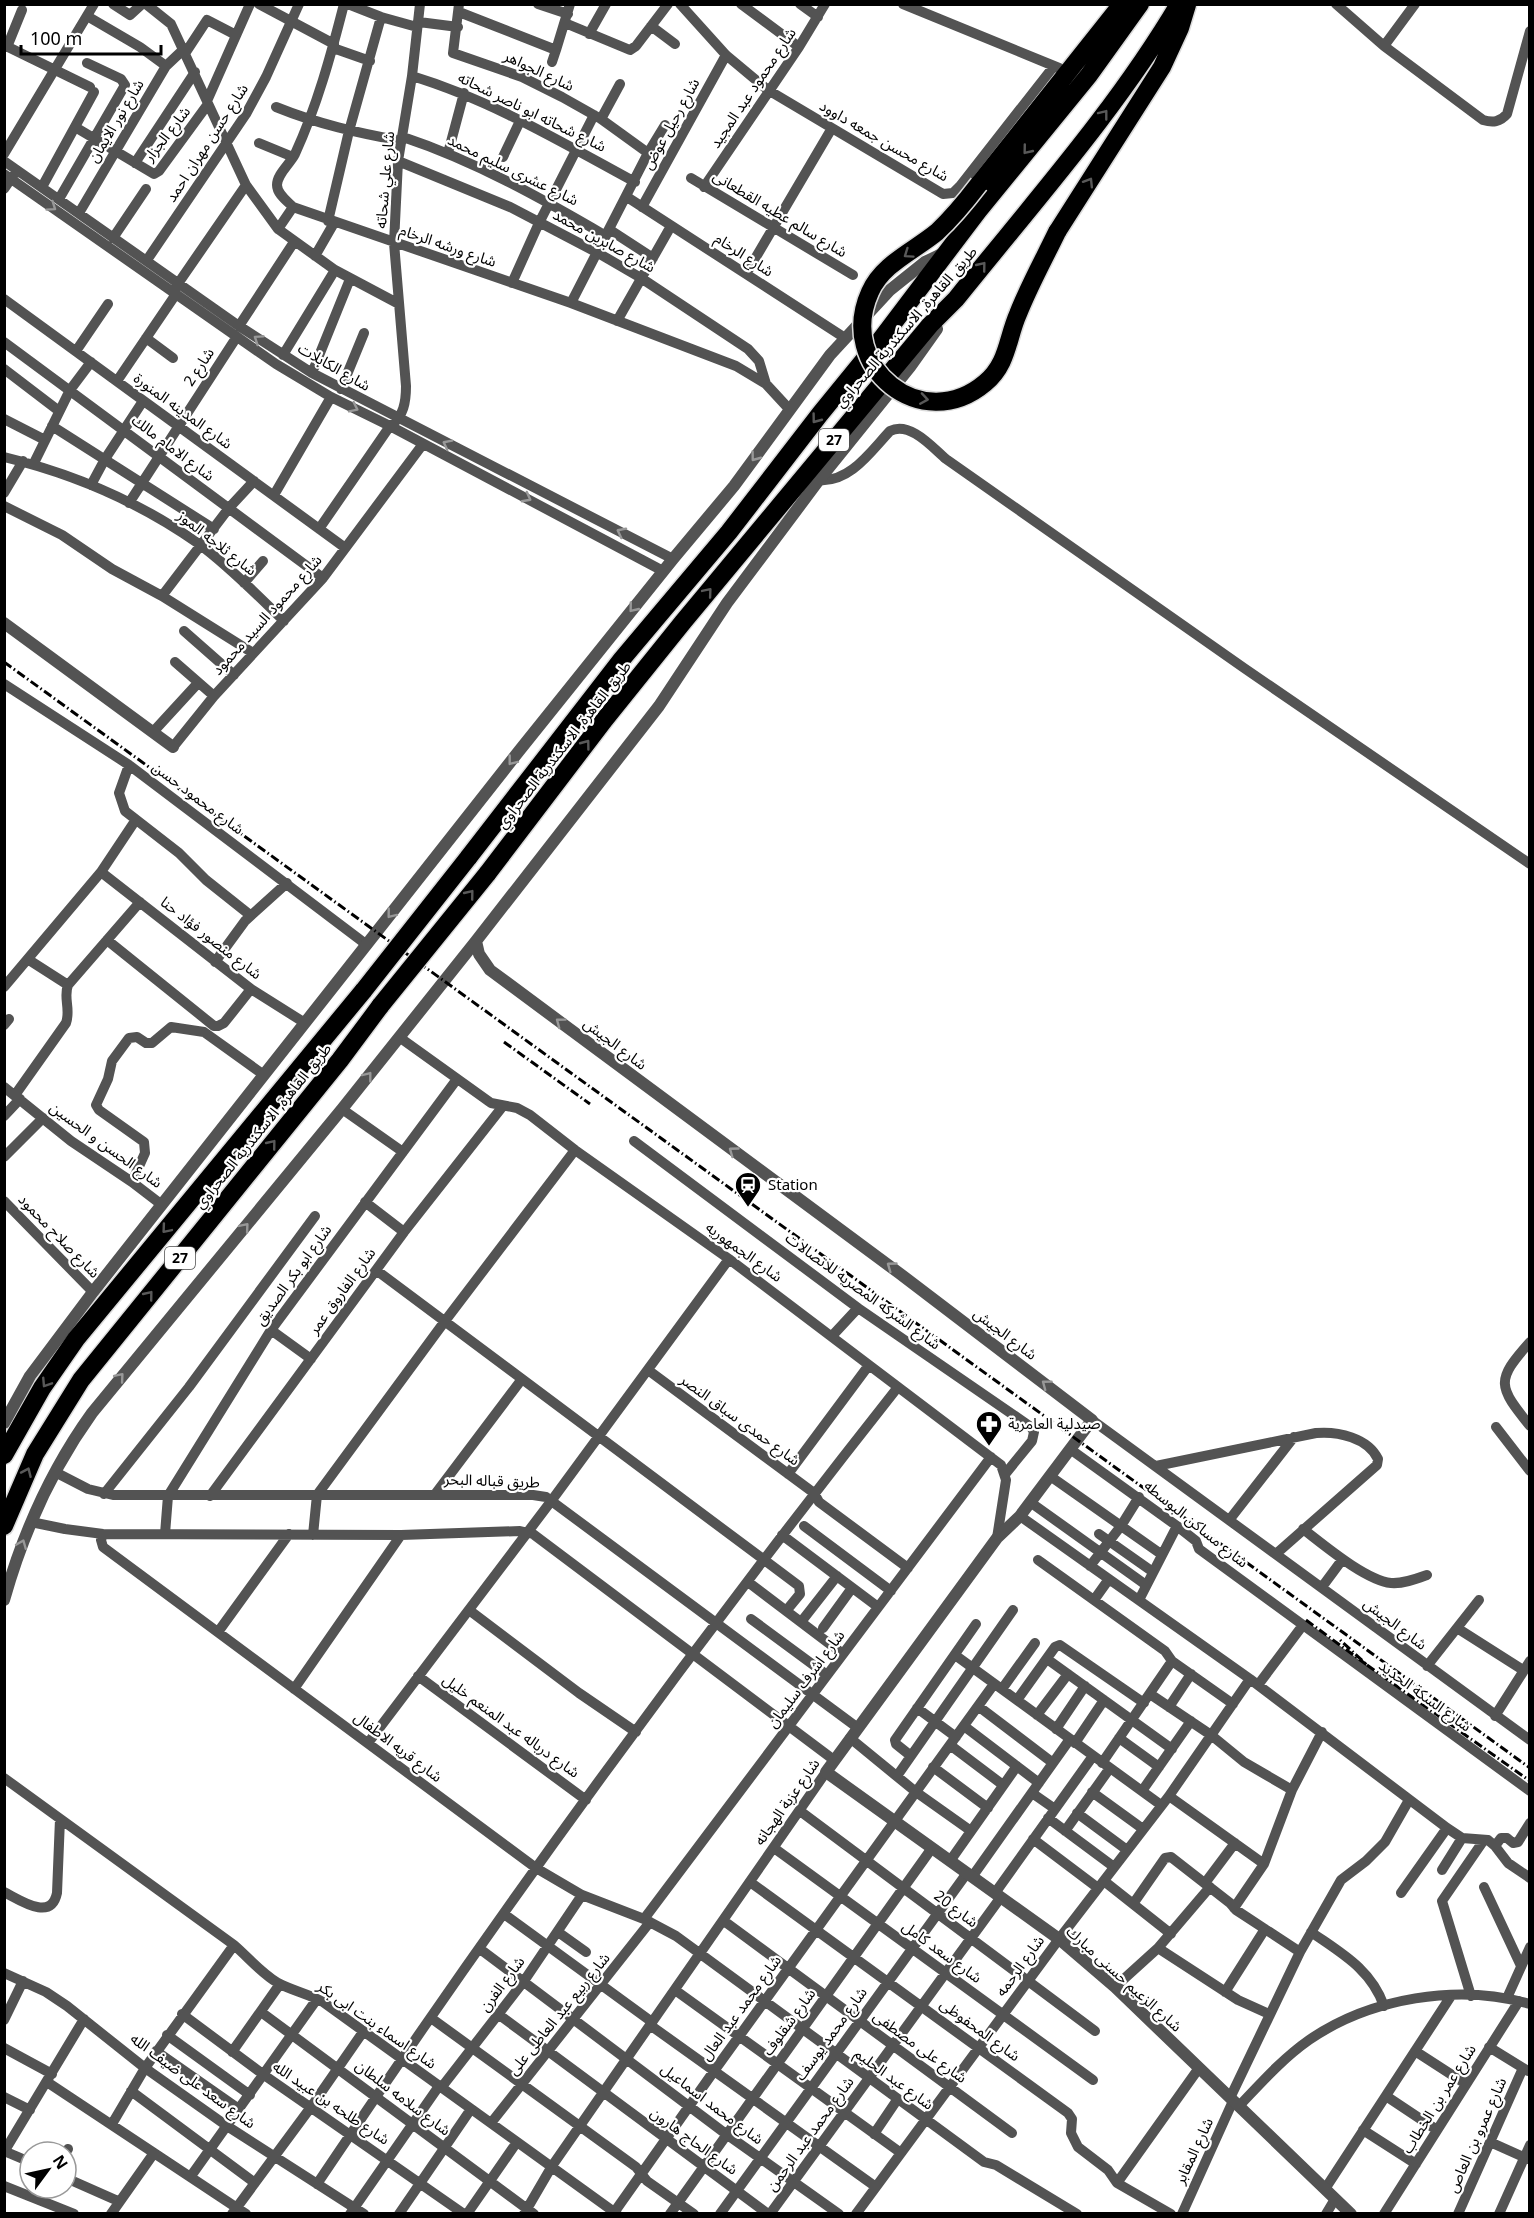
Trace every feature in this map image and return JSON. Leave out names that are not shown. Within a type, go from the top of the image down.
[{"type":"highway","points":[[1122,4],[1061,68],[979,184],[946,224],[884,272],[869,293],[862,318],[864,344],[875,369],[894,388],[918,399],[945,400],[971,392],[992,377],[1005,357],[1018,313],[1058,232],[1162,67],[1180,28],[1187,4]]},
{"type":"highway","name":"طريق القاهرة, الاسكندرية الصحراوي","points":[[4,1455],[42,1388],[76,1339],[364,990],[622,659],[729,532],[978,211],[1089,75],[1140,4]]},
{"type":"highway","name":"طريق القاهرة, الاسكندرية الصحراوي","points":[[4,1526],[35,1454],[81,1380],[340,1060],[669,640],[930,325],[957,299],[1107,110],[1151,50],[1179,4]]},
{"type":"street","points":[[4,154],[94,4]]},
{"type":"street","points":[[113,4],[130,15],[142,4]]},
{"type":"street","points":[[146,4],[171,24],[246,185],[278,229],[335,270],[399,304]]},
{"type":"street","points":[[207,102],[250,4]]},
{"type":"street","points":[[259,4],[333,46],[370,61]]},
{"type":"street","name":"شارع حسن مهران احمد","points":[[147,260],[227,143],[266,77],[299,4]]},
{"type":"street","points":[[278,229],[293,207],[277,187],[279,177],[293,157],[309,120],[346,4],[381,17],[418,24],[458,27]]},
{"type":"street","name":"شارع علي شحاته","points":[[320,529],[405,403],[406,386],[394,243],[399,161],[420,4]]},
{"type":"street","points":[[537,4],[568,14],[590,34],[630,50],[636,46],[668,4]]},
{"type":"street","points":[[590,34],[606,4]]},
{"type":"street","name":"شارع محسن جمعه داوود","points":[[680,4],[726,55],[768,90],[938,192],[953,193],[960,186],[1061,68]]},
{"type":"street","points":[[741,4],[800,47]]},
{"type":"street","points":[[800,4],[818,18]]},
{"type":"street","name":"شارع محمود عبد المجيد","points":[[704,187],[768,90],[800,47],[825,4]]},
{"type":"street","points":[[903,4],[1061,68]]},
{"type":"street","points":[[1336,4],[1384,46],[1483,120],[1496,122],[1507,114],[1530,31]]},
{"type":"street","points":[[1384,46],[1415,4]]},
{"type":"street","points":[[459,8],[556,50]]},
{"type":"street","name":"شارع الجواهر","points":[[459,8],[453,50],[455,54],[522,77],[597,117],[648,153]]},
{"type":"street","points":[[22,10],[6,49],[55,70],[92,90],[75,128],[42,187]]},
{"type":"street","points":[[552,62],[568,14]]},
{"type":"street","points":[[87,16],[140,47],[166,66]]},
{"type":"street","points":[[315,256],[331,222],[349,131],[381,17]]},
{"type":"street","name":"شارع نور الايمان","points":[[79,213],[166,66],[185,51],[207,20],[236,35]]},
{"type":"street","points":[[651,26],[675,44]]},
{"type":"street","name":"شارع رحيل عوض","points":[[642,207],[726,55]]},
{"type":"street","points":[[59,199],[125,85],[121,79],[87,63]]},
{"type":"street","points":[[135,163],[195,72]]},
{"type":"street","name":"شارع شحاته ابو ناصر شحاته","points":[[412,76],[464,93],[576,149],[635,182]]},
{"type":"street","points":[[512,283],[576,149],[620,84]]},
{"type":"street","points":[[448,153],[464,93]]},
{"type":"street","name":"شارع الجزار","points":[[75,128],[157,174],[207,102]]},
{"type":"street","name":"شارع عشرى سليم محمد","points":[[276,107],[309,120],[349,131],[403,139],[448,153],[608,232],[653,258]]},
{"type":"street","points":[[503,157],[520,121]]},
{"type":"street","points":[[571,303],[648,153],[665,125]]},
{"type":"street","points":[[746,274],[832,128]]},
{"type":"street","points":[[259,143],[293,157]]},
{"type":"street","name":"شارع الكابلات","points":[[4,161],[11,174],[176,290],[236,338],[331,397],[394,422],[673,559]]},
{"type":"street","name":"شارع صابرين محمد","points":[[399,161],[481,194],[598,253],[641,278],[748,349],[759,361],[766,384]]},
{"type":"street","points":[[4,189],[11,174]]},
{"type":"street","name":"شارع الكابلات","points":[[11,174],[42,187],[147,260],[176,290],[239,326],[394,422],[423,444],[663,571]]},
{"type":"street","name":"شارع سالم عطيه القطعانى","points":[[690,178],[853,275]]},
{"type":"street","points":[[117,381],[246,185]]},
{"type":"street","points":[[113,238],[146,189]]},
{"type":"street","name":"شارع الرخام","points":[[627,197],[845,338]]},
{"type":"street","name":"شارع ورشه الرخام","points":[[293,207],[571,303],[736,366],[766,384],[790,410]]},
{"type":"street","points":[[617,321],[671,226]]},
{"type":"street","points":[[239,326],[294,242]]},
{"type":"street","points":[[4,1423],[8,1406],[93,1292],[663,571],[734,486],[845,338],[874,306],[907,276],[925,262],[948,251]]},
{"type":"street","points":[[283,355],[335,270]]},
{"type":"street","points":[[312,373],[350,279]]},
{"type":"street","name":"شارع المدينه المنورة","points":[[4,299],[344,547]]},
{"type":"street","points":[[4,1600],[31,1522],[55,1472],[78,1432],[342,1109],[659,706],[726,603],[819,480],[910,368],[957,299]]},
{"type":"street","points":[[76,351],[108,304]]},
{"type":"street","points":[[341,389],[364,333]]},
{"type":"street","points":[[146,338],[173,358]]},
{"type":"street","name":"شارع 2","points":[[129,502],[236,338]]},
{"type":"street","name":"شارع الامام مالك","points":[[4,342],[323,578]]},
{"type":"street","points":[[34,464],[70,390],[91,362]]},
{"type":"street","points":[[4,369],[59,411]]},
{"type":"street","points":[[274,495],[331,397]]},
{"type":"street","points":[[91,485],[143,401]]},
{"type":"street","points":[[4,419],[45,440]]},
{"type":"street","points":[[52,426],[213,529]]},
{"type":"street","points":[[819,480],[831,480],[844,476],[890,431],[898,428],[908,429],[946,459],[1244,668],[1530,864]]},
{"type":"street","name":"شارع محمود السيد محمود","points":[[173,747],[214,696],[323,578],[423,444]]},
{"type":"street","name":"شارع ثلاجه الموز","points":[[4,457],[34,464],[91,485],[158,517],[201,546],[284,621]]},
{"type":"street","points":[[4,493],[22,461]]},
{"type":"street","points":[[162,596],[229,508],[254,481]]},
{"type":"street","points":[[4,506],[62,535],[112,569],[162,596],[253,653]]},
{"type":"street","points":[[592,533],[599,521]]},
{"type":"street","points":[[244,583],[263,561]]},
{"type":"street","name":"شارع محمود حسن","points":[[4,623],[173,747]]},
{"type":"street","points":[[184,631],[234,675]]},
{"type":"street","points":[[175,662],[214,696]]},
{"type":"street","points":[[153,732],[198,683]]},
{"type":"street","name":"شارع محمود حسن","points":[[4,684],[129,765],[367,945]]},
{"type":"street","points":[[129,765],[119,793],[119,799],[125,811],[179,853],[206,880],[250,915]]},
{"type":"street","points":[[4,987],[101,872],[135,821]]},
{"type":"street","name":"شارع منصور فؤاد حنا","points":[[101,872],[251,989],[305,1023]]},
{"type":"street","points":[[215,962],[250,915],[287,883]]},
{"type":"street","points":[[4,1116],[66,1023],[69,1010],[66,994],[68,985],[140,902]]},
{"type":"street","points":[[107,940],[214,1026],[224,1023],[251,989]]},
{"type":"street","name":"شارع الجيش","points":[[476,941],[481,960],[489,970],[899,1273],[1092,1420],[1530,1740]]},
{"type":"street","points":[[29,960],[68,985]]},
{"type":"street","points":[[132,1182],[145,1153],[144,1142],[99,1110],[96,1105],[108,1079],[112,1061],[129,1038],[137,1037],[146,1043],[152,1043],[171,1027],[204,1032],[264,1075]]},
{"type":"street","name":"شارع الجمهوريه","points":[[399,1037],[491,1102],[524,1111],[832,1336],[991,1457],[1006,1473]]},
{"type":"street","name":"شارع ابو بكر الصديق","points":[[168,1497],[271,1330],[457,1079]]},
{"type":"street","name":"شارع الحسن و الحسين","points":[[4,1087],[70,1141],[162,1205]]},
{"type":"street","name":"شارع الفاروق عمر","points":[[210,1496],[404,1232],[503,1106]]},
{"type":"street","points":[[342,1109],[403,1152]]},
{"type":"street","points":[[4,1157],[43,1118]]},
{"type":"street","name":"شارع الشركه المصريه للاتصالات","points":[[634,1141],[858,1308],[1031,1427],[1034,1432],[1032,1441],[1006,1473]]},
{"type":"street","points":[[313,1535],[317,1495],[575,1150]]},
{"type":"street","name":"شارع صلاح محمود","points":[[4,1201],[93,1292]]},
{"type":"street","points":[[365,1203],[404,1232]]},
{"type":"street","points":[[104,1494],[189,1387],[315,1216]]},
{"type":"street","points":[[368,1743],[552,1500],[729,1259]]},
{"type":"street","points":[[376,1270],[765,1559],[800,1588],[800,1593],[786,1611]]},
{"type":"street","points":[[832,1336],[858,1308]]},
{"type":"street","points":[[271,1330],[311,1359]]},
{"type":"street","points":[[1530,1342],[1510,1365],[1503,1383],[1508,1398],[1530,1426]]},
{"type":"street","points":[[788,1474],[869,1365]]},
{"type":"street","name":"شارع حمدى سباق النصر","points":[[648,1370],[814,1493],[819,1502],[908,1568]]},
{"type":"street","points":[[436,1493],[522,1379]]},
{"type":"street","points":[[317,2184],[536,1868],[782,1535],[898,1387]]},
{"type":"street","name":"شارع عزبة الهجانه","points":[[528,2212],[552,2166],[834,1760],[997,1538],[1020,1516],[1092,1420]]},
{"type":"street","points":[[1496,1427],[1530,1471]]},
{"type":"street","points":[[1156,1466],[1316,1433],[1335,1433],[1353,1438],[1369,1447],[1378,1459],[1375,1467],[1277,1553]]},
{"type":"street","points":[[1230,1519],[1294,1437]]},
{"type":"street","name":"شارع مساكن البوسطه","points":[[1070,1449],[1178,1526],[1196,1541],[1199,1549],[1302,1625]]},
{"type":"street","name":"شارع اشرف سليمان","points":[[647,1921],[789,1726],[991,1457]]},
{"type":"street","name":"طريق قباله البحر","points":[[55,1472],[88,1489],[104,1494],[168,1497],[436,1493],[533,1495],[552,1500],[813,1694],[897,1776],[971,1831]]},
{"type":"street","points":[[997,1538],[1006,1473]]},
{"type":"street","points":[[1050,1476],[1161,1554]]},
{"type":"street","points":[[165,1534],[168,1497]]},
{"type":"street","points":[[1090,1566],[1121,1526],[1139,1497]]},
{"type":"street","points":[[1030,1502],[1146,1585]]},
{"type":"street","points":[[1020,1516],[1254,1682],[1447,1828],[1462,1838],[1484,1840],[1495,1846],[1508,1863],[1530,1878]]},
{"type":"street","points":[[31,1522],[103,1534],[401,1535],[527,1532],[539,1536],[834,1760]]},
{"type":"street","points":[[804,1526],[891,1591]]},
{"type":"street","points":[[1139,1600],[1161,1554],[1178,1526]]},
{"type":"street","points":[[1303,1529],[1342,1560],[1379,1579],[1391,1583],[1427,1575]]},
{"type":"street","name":"شارع قريه الاطفال","points":[[103,1534],[101,1540],[103,1547],[536,1868],[582,1896],[647,1921],[676,1936],[700,1955]]},
{"type":"street","points":[[218,1632],[289,1534]]},
{"type":"street","points":[[1099,1534],[1153,1572]]},
{"type":"street","points":[[294,1689],[401,1535]]},
{"type":"street","points":[[782,1535],[878,1607]]},
{"type":"street","points":[[1038,1560],[1165,1651],[1172,1661],[1233,1704]]},
{"type":"street","points":[[1322,1587],[1342,1560]]},
{"type":"street","points":[[801,1623],[837,1576]]},
{"type":"street","points":[[1094,1600],[1109,1579]]},
{"type":"street","points":[[748,1582],[843,1654]]},
{"type":"street","points":[[823,1628],[852,1588]]},
{"type":"street","points":[[1427,1666],[1479,1600]]},
{"type":"street","points":[[469,1610],[579,1693],[636,1732]]},
{"type":"street","points":[[897,1776],[1013,1610]]},
{"type":"street","points":[[751,1619],[827,1675]]},
{"type":"street","points":[[911,1755],[895,1741],[976,1624]]},
{"type":"street","name":"شارع الرحمه","points":[[856,2214],[1059,1939],[1168,1796],[1233,1704],[1302,1625]]},
{"type":"street","name":"شارع السكة الحديد","points":[[1302,1625],[1530,1791]]},
{"type":"street","points":[[1457,1628],[1527,1667],[1495,1716]]},
{"type":"street","name":"شارع محمد عبد العال","points":[[615,2213],[641,2173],[933,1767],[978,1706],[1035,1642]]},
{"type":"street","points":[[1017,1700],[1057,1646],[1062,1645],[1147,1698],[1169,1707],[1211,1735],[1244,1762],[1292,1790]]},
{"type":"street","points":[[955,1655],[1161,1805]]},
{"type":"street","points":[[1047,1659],[1172,1749]]},
{"type":"street","points":[[1065,1831],[1092,1792],[1119,1738],[1172,1661]]},
{"type":"street","points":[[1037,1715],[1068,1674]]},
{"type":"street","points":[[1169,1707],[1191,1674]]},
{"type":"street","name":"شارع درباله عبد المنعم خليل","points":[[418,1676],[586,1800]]},
{"type":"street","points":[[1056,1729],[1085,1686]]},
{"type":"street","name":"شارع محمد يوسف","points":[[720,2214],[937,1913],[1104,1700]]},
{"type":"street","points":[[978,1706],[1053,1763]]},
{"type":"street","points":[[917,1708],[935,1721],[953,1741],[1003,1785]]},
{"type":"street","points":[[1142,1791],[1191,1721]]},
{"type":"street","points":[[964,1726],[1039,1783]]},
{"type":"street","points":[[1234,1908],[1264,1864],[1292,1790],[1322,1732]]},
{"type":"street","points":[[1119,1738],[1159,1767]]},
{"type":"street","name":"شارع محمد عبد الرحمن","points":[[769,2214],[971,1938],[1034,1839],[1093,1756]]},
{"type":"street","points":[[950,1861],[1017,1766]]},
{"type":"street","points":[[933,1767],[988,1808]]},
{"type":"street","name":"شارع الزعيم حسنى مبارك","points":[[826,1772],[1059,1939],[1116,1987],[1351,2214]]},
{"type":"street","name":"شارع اسماء بنت ابى بكر","points":[[4,1778],[234,1946],[260,1971],[280,1984],[317,1999],[615,2213]]},
{"type":"street","points":[[1092,1792],[1143,1828]]},
{"type":"street","points":[[1032,1793],[1065,1831],[1114,1867]]},
{"type":"street","points":[[1168,1796],[1264,1864]]},
{"type":"street","name":"شارع المقابر","points":[[1182,2214],[1234,2102],[1269,2014],[1300,1952],[1341,1880],[1381,1847],[1409,1800]]},
{"type":"street","name":"شارع 20","points":[[800,1810],[1095,2031]]},
{"type":"street","points":[[1077,1813],[1127,1850]]},
{"type":"street","points":[[4,1892],[39,1908],[53,1903],[57,1893],[60,1819]]},
{"type":"street","points":[[1495,1846],[1501,1838],[1507,1838],[1513,1843],[1518,1842],[1530,1823]]},
{"type":"street","points":[[1401,1893],[1447,1828]]},
{"type":"street","points":[[1442,1870],[1462,1838]]},
{"type":"street","points":[[1034,1839],[1133,1904],[1171,1934]]},
{"type":"street","points":[[1471,1996],[1442,1901],[1484,1840]]},
{"type":"street","points":[[1116,1987],[1171,1934],[1235,1843]]},
{"type":"street","name":"شارع سعد كامل","points":[[774,1848],[1093,2080]]},
{"type":"street","name":"شارع شقلوف","points":[[669,2214],[932,1848]]},
{"type":"street","points":[[1133,1904],[1167,1856],[1171,1857],[1234,1908],[1300,1952]]},
{"type":"street","name":"شارع المحفوظى","points":[[750,1882],[1070,2115],[1073,2139],[1086,2154],[1108,2170],[1117,2183],[1171,2214]]},
{"type":"street","points":[[1484,1887],[1521,1966]]},
{"type":"street","name":"شارع الفرن","points":[[352,2210],[412,2124],[524,1981],[582,1896]]},
{"type":"street","points":[[504,1914],[601,1984],[714,2071],[876,2187]]},
{"type":"street","name":"شارع ربيع عبد العاطى على","points":[[491,2123],[601,1984],[647,1921]]},
{"type":"street","name":"شارع على مصطفى","points":[[724,1921],[1012,2133]]},
{"type":"street","points":[[1225,1992],[1265,1929]]},
{"type":"street","points":[[558,1932],[586,1952]]},
{"type":"street","points":[[1311,1932],[1362,1969],[1379,1993],[1384,2006]]},
{"type":"street","points":[[112,2124],[156,2051],[234,1946]]},
{"type":"street","points":[[1507,1998],[1530,1947]]},
{"type":"street","points":[[1158,1948],[1225,1992],[1269,2014]]},
{"type":"street","name":"شارع محمد اسماعيل","points":[[480,1949],[726,2134],[839,2214]]},
{"type":"street","name":"شارع عبد الحليم","points":[[700,1955],[984,2162],[996,2165],[1077,2214]]},
{"type":"street","name":"شارع سعد على ضيف الله","points":[[4,1973],[46,1992],[145,2068],[227,2126],[317,2184],[352,2210],[364,2214]]},
{"type":"street","points":[[4,2020],[23,1980]]},
{"type":"street","points":[[232,2052],[280,1984]]},
{"type":"street","points":[[675,1990],[901,2153]]},
{"type":"street","points":[[1325,2189],[1451,1996]]},
{"type":"street","points":[[1234,2102],[1308,2041],[1342,2020],[1384,2006],[1422,1998],[1471,1996],[1507,1998],[1524,2002]]},
{"type":"street","points":[[190,2176],[317,1999]]},
{"type":"street","name":"شارع عمر بن الخطاب","points":[[1384,2214],[1490,2047],[1524,2002]]},
{"type":"street","name":"شارع سلامه سلطان","points":[[261,2012],[490,2181],[528,2212]]},
{"type":"street","name":"شارع طلحه بن عبيد الله","points":[[182,2014],[264,2075],[466,2214]]},
{"type":"street","name":"شارع الحاج هارون","points":[[498,2014],[769,2214]]},
{"type":"street","points":[[431,2018],[636,2167],[647,2181],[694,2214]]},
{"type":"street","points":[[5,2151],[84,2019]]},
{"type":"street","points":[[4,2048],[238,2211],[255,2183],[363,2032]]},
{"type":"street","points":[[167,2035],[250,2095]]},
{"type":"street","points":[[1490,2047],[1526,2070]]},
{"type":"street","points":[[156,2051],[239,2109]]},
{"type":"street","points":[[1415,2051],[1466,2084]]},
{"type":"street","points":[[1117,2183],[1199,2068]]},
{"type":"street","name":"شارع عمرو بن العاص","points":[[1458,2214],[1490,2142],[1526,2070]]},
{"type":"street","points":[[131,2091],[255,2183]]},
{"type":"street","points":[[1386,2096],[1437,2130]]},
{"type":"street","points":[[4,2097],[30,2110]]},
{"type":"street","points":[[874,2134],[897,2100]]},
{"type":"street","points":[[399,2214],[471,2109]]},
{"type":"street","points":[[1363,2130],[1416,2164]]},
{"type":"street","points":[[466,2214],[517,2142]]},
{"type":"street","points":[[1490,2142],[1527,2158]]},
{"type":"street","points":[[1499,2214],[1527,2158],[1530,2145]]},
{"type":"street","points":[[111,2214],[154,2153]]},
{"type":"street","points":[[78,2183],[118,2201]]},
{"type":"street","points":[[4,2186],[74,2214]]},
{"type":"street","points":[[1326,2214],[1335,2199]]},
{"type":"railway","points":[[4,662],[1530,1768]]},
{"type":"railway","points":[[504,1042],[590,1104]]},
{"type":"railway","points":[[1306,1620],[1367,1665],[1338,1638]]},
{"type":"railway","points":[[1367,1665],[1530,1781]]},
{"type":"place","name":"Station","points":[[748,1208]]},
{"type":"place","name":"صيدلية العامرية","points":[[989,1447]]}]
